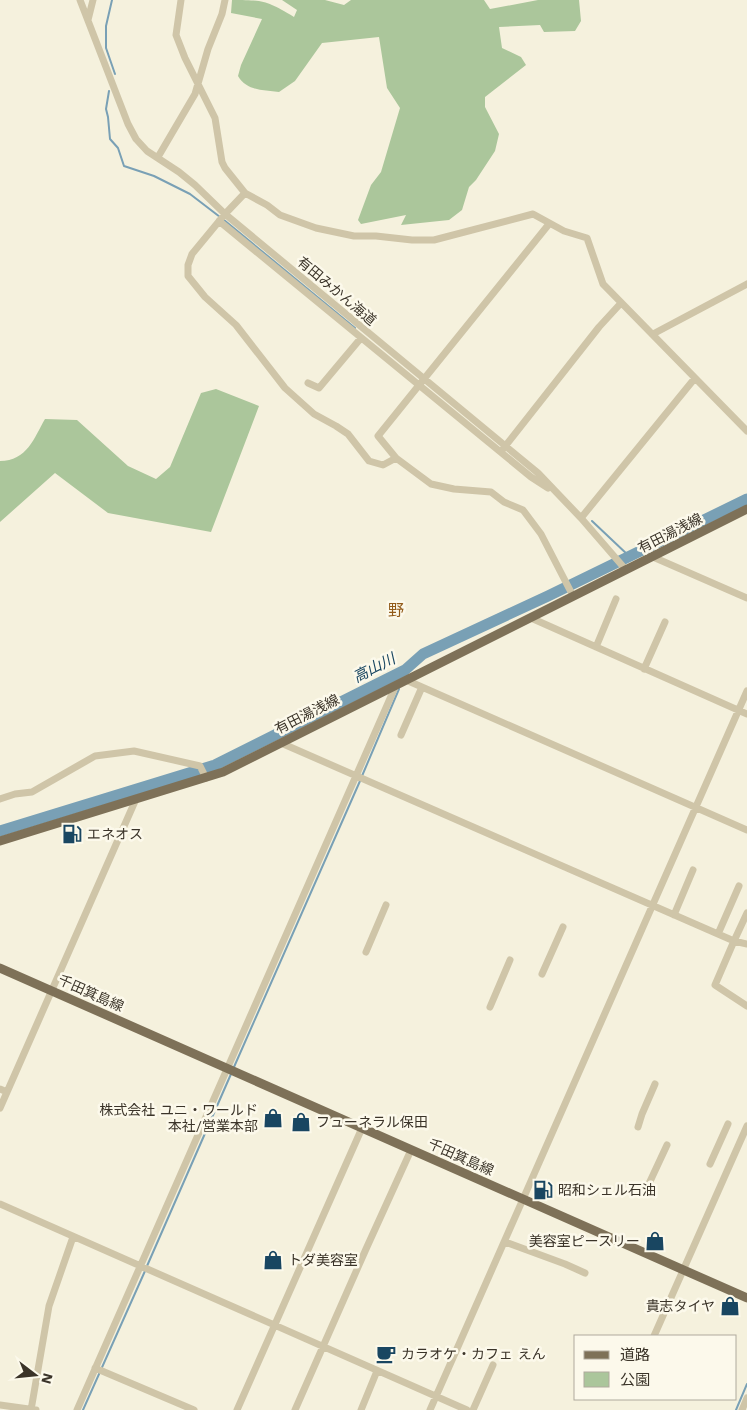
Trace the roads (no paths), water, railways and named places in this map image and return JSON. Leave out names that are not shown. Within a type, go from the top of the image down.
[{"type":"main road","name":"有田湯浅線","points":[[0,841],[206,778],[230,768],[531,618],[624,568],[653,556],[747,510]]},
{"type":"main road","name":"千田箕島線","points":[[0,968],[747,1298]]},
{"type":"street","name":"有田みかん海道","points":[[80,0],[131,132],[141,146],[196,185],[225,214],[420,381],[502,449],[538,474],[581,518],[624,568]]},
{"type":"street","points":[[88,20],[93,0]]},
{"type":"street","points":[[181,0],[176,35],[185,58],[215,118],[222,162],[228,174],[245,193],[267,205],[280,215],[300,223],[354,236],[434,240],[533,214],[564,231],[587,238],[603,284],[747,431]]},
{"type":"street","points":[[158,157],[199,86],[208,50],[226,0]]},
{"type":"street","points":[[245,193],[192,254],[188,265],[188,276],[205,297],[236,325],[285,388],[314,414],[348,434],[370,461],[383,465],[396,458]]},
{"type":"street","points":[[219,221],[361,338],[420,381]]},
{"type":"street","points":[[549,224],[420,381],[378,436],[396,458],[430,484],[454,489],[491,492],[504,502],[523,510],[541,534],[573,596]]},
{"type":"street","points":[[653,334],[747,284]]},
{"type":"street","points":[[502,449],[620,303]]},
{"type":"street","points":[[308,383],[319,388],[361,338]]},
{"type":"street","points":[[581,518],[695,378]]},
{"type":"street","points":[[653,556],[747,598]]},
{"type":"street","points":[[596,648],[616,599]]},
{"type":"street","points":[[531,618],[747,714]]},
{"type":"street","points":[[644,669],[665,622]]},
{"type":"street","points":[[406,680],[747,830]]},
{"type":"street","points":[[77,1410],[140,1267],[231,1071],[396,685]]},
{"type":"street","points":[[402,735],[422,687]]},
{"type":"street","points":[[430,1410],[747,692]]},
{"type":"street","points":[[280,743],[734,941],[747,944]]},
{"type":"street","points":[[0,799],[15,794],[32,792],[95,756],[130,751],[200,766],[206,778]]},
{"type":"street","points":[[0,1108],[4,1091],[52,991],[136,799]]},
{"type":"street","points":[[674,915],[693,870]]},
{"type":"street","points":[[718,934],[739,886]]},
{"type":"street","points":[[366,952],[386,905]]},
{"type":"street","points":[[747,912],[715,985],[747,1006]]},
{"type":"street","points":[[542,974],[563,927]]},
{"type":"street","points":[[490,1007],[510,960]]},
{"type":"street","points":[[638,1127],[656,1084]]},
{"type":"street","points":[[710,1164],[728,1124]]},
{"type":"street","points":[[654,1335],[747,1126]]},
{"type":"street","points":[[237,1410],[362,1128]]},
{"type":"street","points":[[646,1190],[667,1145]]},
{"type":"street","points":[[295,1410],[411,1150]]},
{"type":"street","points":[[0,1204],[467,1410]]},
{"type":"street","points":[[0,1404],[33,1410],[49,1306],[73,1237]]},
{"type":"street","points":[[505,1242],[585,1273]]},
{"type":"street","points":[[473,1410],[493,1365]]},
{"type":"street","points":[[95,1368],[194,1410]]},
{"type":"street","points":[[361,1410],[378,1371]]},
{"type":"street","points":[[742,1410],[747,1398]]},
{"type":"waterway","points":[[112,0],[106,26],[106,48],[115,74]]},
{"type":"waterway","points":[[109,91],[106,109],[110,139],[118,148],[124,166],[154,176],[190,194],[220,217]]},
{"type":"waterway","points":[[224,220],[355,328]]},
{"type":"waterway","name":"高山川","points":[[0,831],[215,765],[405,670],[423,654],[548,596],[747,499]]},
{"type":"waterway","points":[[592,521],[629,556]]},
{"type":"waterway","name":"高山川","points":[[403,675],[405,670]]},
{"type":"waterway","points":[[362,776],[399,689]]},
{"type":"waterway","points":[[234,1067],[360,781]]},
{"type":"waterway","points":[[147,1266],[231,1074]]},
{"type":"waterway","points":[[83,1410],[145,1271]]},
{"type":"waterway","points":[[736,1410],[747,1384]]},
{"type":"place","name":"エネオス","points":[[72,834]]},
{"type":"place","name":"株式会社 ユニ・ワールド 本社/営業本部","points":[[273,1118]]},
{"type":"place","name":"フューネラル保田","points":[[301,1122]]},
{"type":"place","name":"昭和シェル石油","points":[[543,1190]]},
{"type":"place","name":"美容室ピースリー","points":[[655,1241]]},
{"type":"place","name":"トダ美容室","points":[[273,1260]]},
{"type":"place","name":"貴志タイヤ","points":[[730,1306]]},
{"type":"place","name":"カラオケ・カフェ えん","points":[[386,1354]]},
{"type":"district","name":"野","points":[[396,610]]}]
